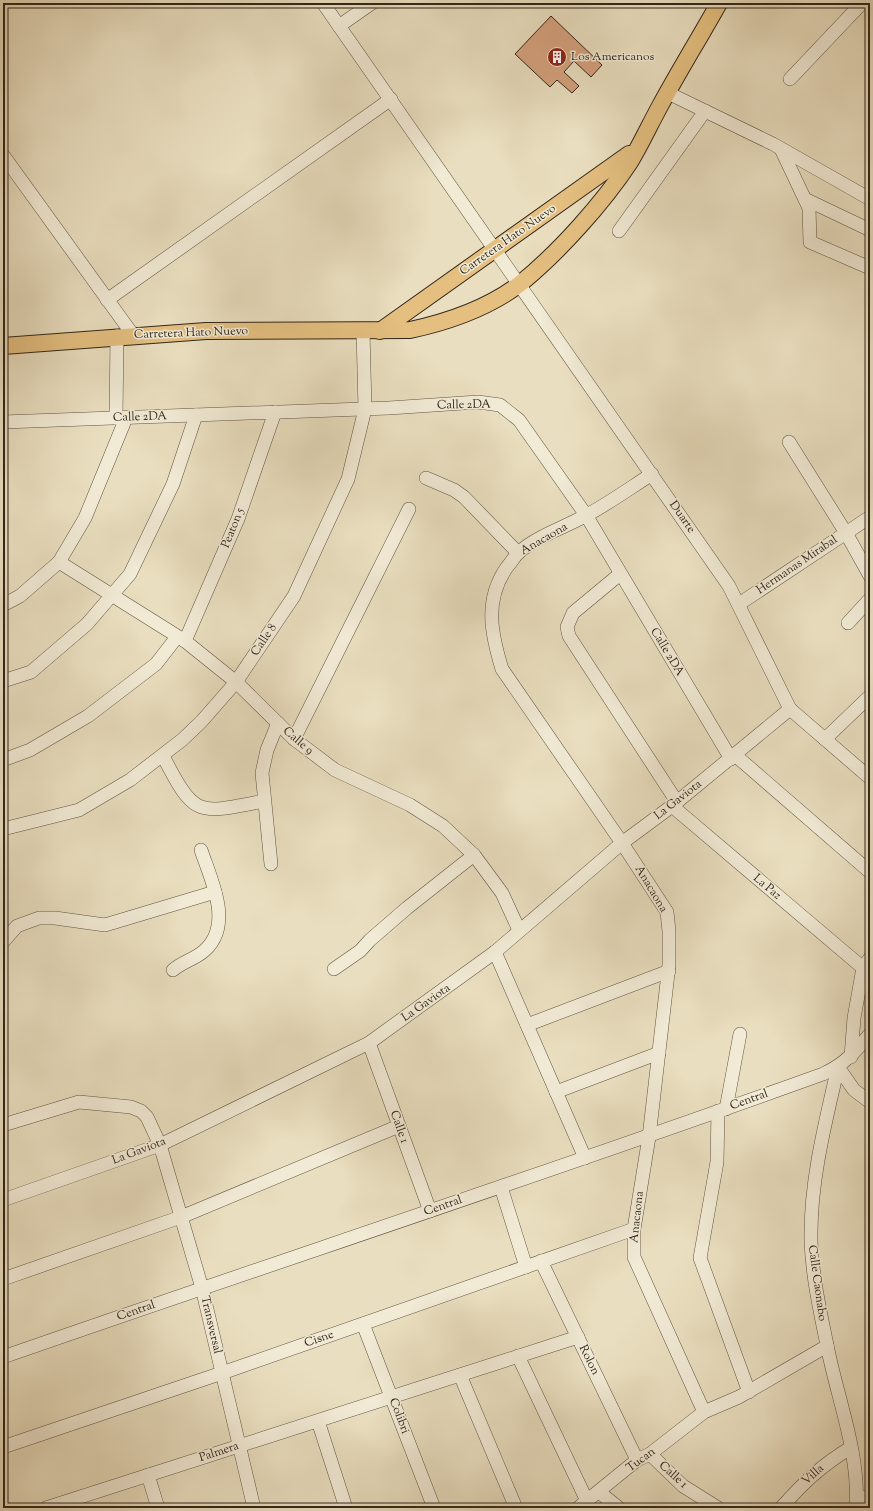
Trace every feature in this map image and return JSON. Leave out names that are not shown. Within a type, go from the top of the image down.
[{"type":"main road","name":"Carretera Hato Nuevo","points":[[3,346],[117,336],[206,331],[410,330],[430,326],[470,311],[497,298],[520,284],[546,261],[592,211],[629,163],[719,3]]},
{"type":"main road","name":"Carretera Hato Nuevo","points":[[380,331],[637,149]]},
{"type":"street","name":"Duarte","points":[[323,3],[729,586],[790,709],[870,778]]},
{"type":"street","points":[[339,26],[372,3]]},
{"type":"street","points":[[790,79],[862,3]]},
{"type":"street","points":[[668,93],[781,149],[870,199]]},
{"type":"street","points":[[107,300],[391,99]]},
{"type":"street","points":[[619,231],[705,111]]},
{"type":"street","points":[[781,149],[809,208],[810,242],[870,268]]},
{"type":"street","points":[[3,155],[133,335]]},
{"type":"street","points":[[805,198],[870,230]]},
{"type":"street","name":"Calle 8","points":[[3,829],[79,810],[130,780],[163,756],[201,722],[236,682],[294,596],[348,479],[364,409],[363,331]]},
{"type":"street","points":[[3,605],[20,596],[60,562],[85,518],[121,418],[117,336]]},
{"type":"street","name":"Calle 2DA","points":[[3,422],[364,409],[478,402],[500,405],[519,420],[586,515],[620,574],[733,757],[870,872]]},
{"type":"street","name":"Peaton 5","points":[[3,760],[30,750],[88,716],[156,664],[181,639],[238,519],[275,412]]},
{"type":"street","points":[[3,681],[31,672],[88,624],[130,574],[172,484],[196,415]]},
{"type":"street","name":"Hermanas Mirabal","points":[[739,604],[846,533],[789,442]]},
{"type":"street","name":"Anacaona","points":[[652,474],[586,515],[536,541],[518,553],[500,577],[491,601],[495,646],[502,669],[622,843],[667,912],[669,931],[669,971],[649,1136],[634,1229],[634,1257],[704,1412]]},
{"type":"street","points":[[426,478],[454,490],[464,497],[518,553]]},
{"type":"street","points":[[294,739],[409,509]]},
{"type":"street","points":[[870,517],[846,533],[870,576]]},
{"type":"street","name":"Calle 9","points":[[60,562],[181,639],[236,682],[294,739],[335,770],[410,805],[443,826],[474,855],[502,893],[519,930]]},
{"type":"street","name":"La Paz","points":[[620,574],[572,612],[567,627],[568,632],[569,636],[674,804],[866,963]]},
{"type":"street","points":[[848,623],[870,599]]},
{"type":"street","points":[[825,739],[870,696]]},
{"type":"street","name":"La Gaviota","points":[[3,1200],[160,1145],[369,1043],[495,952],[622,843],[733,757],[790,709]]},
{"type":"street","points":[[271,864],[262,767],[278,723]]},
{"type":"street","points":[[163,756],[180,789],[194,805],[206,809],[220,810],[264,801]]},
{"type":"street","points":[[173,970],[204,951],[216,934],[219,925],[219,915],[215,892],[201,850]]},
{"type":"street","points":[[334,969],[360,951],[370,940],[407,908],[474,855]]},
{"type":"street","points":[[3,942],[17,926],[39,918],[55,918],[104,925],[215,892]]},
{"type":"street","points":[[495,952],[585,1158]]},
{"type":"street","points":[[851,1057],[854,1018],[866,963]]},
{"type":"street","points":[[527,1024],[669,971]]},
{"type":"street","points":[[740,1034],[722,1110],[717,1162],[700,1258],[749,1392]]},
{"type":"street","name":"Central","points":[[3,1357],[722,1110],[838,1067],[851,1057],[869,1038]]},
{"type":"street","name":"Calle 1","points":[[369,1043],[430,1211]]},
{"type":"street","points":[[556,1092],[659,1053]]},
{"type":"street","points":[[838,1067],[854,1090],[870,1102]]},
{"type":"street","name":"Calle Caonabo","points":[[838,1067],[818,1155],[811,1240],[816,1282],[827,1346],[850,1448],[856,1503]]},
{"type":"street","name":"Transversal","points":[[3,1125],[79,1102],[117,1105],[141,1111],[147,1117],[160,1145],[202,1288],[254,1508]]},
{"type":"street","points":[[3,1279],[181,1217],[399,1126]]},
{"type":"street","points":[[501,1187],[526,1267]]},
{"type":"street","name":"Cisne","points":[[3,1447],[222,1373],[634,1229]]},
{"type":"street","name":"Rolon","points":[[541,1261],[637,1460]]},
{"type":"street","name":"Colibri","points":[[363,1324],[434,1508]]},
{"type":"street","name":"Palmera","points":[[46,1508],[74,1504],[148,1475],[392,1398],[578,1337]]},
{"type":"street","name":"Tucan","points":[[583,1505],[637,1460],[650,1454],[704,1412],[749,1392],[827,1346]]},
{"type":"street","points":[[518,1356],[583,1505]]},
{"type":"street","points":[[460,1375],[516,1508]]},
{"type":"street","points":[[318,1421],[346,1508]]},
{"type":"street","name":"Villa","points":[[781,1508],[804,1481],[830,1460],[850,1448]]},
{"type":"street","name":"Calle 1","points":[[650,1454],[684,1486],[718,1508]]},
{"type":"street","points":[[148,1475],[158,1508]]},
{"type":"street","points":[[599,1492],[619,1508]]},
{"type":"street","points":[[856,1503],[870,1497]]},
{"type":"building","name":"Los Americanos","points":[[551,16],[602,65],[591,77],[574,61],[564,72],[579,86],[572,93],[557,80],[550,87],[515,54]]},
{"type":"place","name":"Los Americanos","points":[[557,57]]}]
